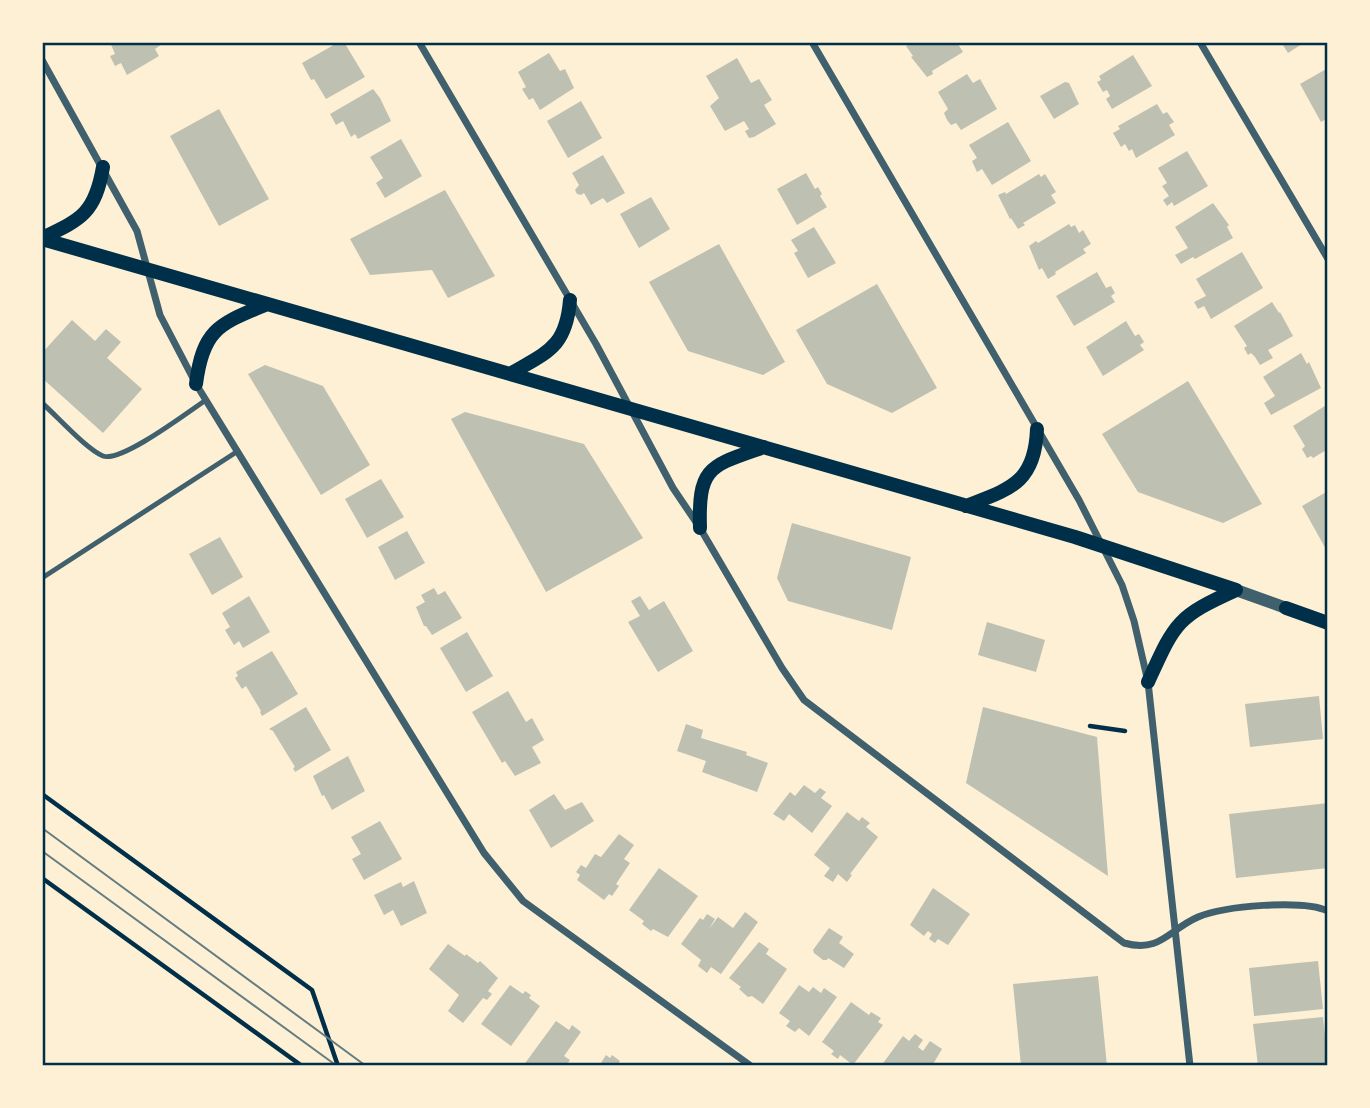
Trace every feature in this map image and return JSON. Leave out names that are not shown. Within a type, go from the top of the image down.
[{"type":"main road","points":[[42,238],[72,223],[90,207],[99,190],[103,167]]},
{"type":"main road","points":[[42,238],[1103,546],[1236,590]]},
{"type":"main road","points":[[510,374],[557,343],[567,326],[570,300]]},
{"type":"main road","points":[[196,384],[201,358],[209,337],[230,320],[267,304]]},
{"type":"main road","points":[[966,506],[1004,491],[1019,480],[1033,457],[1037,429]]},
{"type":"main road","points":[[700,528],[699,499],[707,475],[726,460],[764,447]]},
{"type":"main road","points":[[1148,682],[1170,635],[1181,621],[1198,607],[1236,590]]},
{"type":"main road","points":[[1286,608],[1328,623]]},
{"type":"street","points":[[419,42],[570,300],[673,488],[700,528],[782,668],[804,699],[1124,943],[1150,946],[1191,920],[1219,910],[1293,905],[1328,911]]},
{"type":"street","points":[[812,42],[1079,500],[1129,603],[1148,682],[1190,1066]]},
{"type":"street","points":[[1200,42],[1328,259]]},
{"type":"street","points":[[42,60],[137,230],[160,314],[196,384],[484,853],[523,901],[751,1066]]},
{"type":"street","points":[[1236,590],[1286,608]]},
{"type":"lane","points":[[42,403],[91,448],[102,455],[113,457],[129,450],[206,401]]},
{"type":"lane","points":[[42,578],[238,451]]},
{"type":"path","points":[[1090,726],[1125,731]]},
{"type":"path","points":[[42,794],[312,990],[338,1066]]},
{"type":"path","points":[[42,878],[302,1066]]},
{"type":"building","points":[[110,42],[162,44],[155,49],[159,56],[127,75],[121,63],[115,66],[110,56],[115,54]]},
{"type":"building","points":[[339,42],[344,42],[365,77],[326,99],[302,63]]},
{"type":"building","points":[[912,42],[961,42],[958,44],[963,52],[927,77],[906,46]]},
{"type":"building","points":[[1281,42],[1305,42],[1288,53]]},
{"type":"building","points":[[549,53],[560,71],[565,69],[574,88],[540,110],[533,98],[529,100],[522,89],[526,87],[518,72]]},
{"type":"building","points":[[1133,55],[1152,86],[1112,109],[1106,99],[1110,96],[1107,90],[1103,92],[1097,82],[1101,80],[1099,76]]},
{"type":"building","points":[[737,58],[751,83],[759,79],[772,100],[764,105],[776,124],[749,138],[745,131],[749,129],[744,121],[725,131],[710,106],[719,98],[706,76]]},
{"type":"building","points":[[1328,68],[1328,118],[1321,122],[1300,84]]},
{"type":"building","points":[[967,74],[973,83],[980,79],[997,109],[961,130],[956,123],[951,125],[947,120],[944,113],[948,109],[938,92]]},
{"type":"building","points":[[1065,82],[1069,83],[1079,104],[1054,119],[1040,96]]},
{"type":"building","points":[[373,89],[391,121],[358,139],[355,134],[351,137],[343,121],[336,125],[330,114]]},
{"type":"building","points":[[581,101],[602,138],[568,158],[547,121]]},
{"type":"building","points":[[1157,104],[1163,114],[1167,112],[1174,122],[1169,125],[1175,135],[1136,158],[1132,149],[1129,151],[1125,144],[1121,147],[1113,133],[1120,129],[1118,126]]},
{"type":"building","points":[[219,109],[269,199],[219,226],[170,136]]},
{"type":"building","points":[[1008,122],[1031,161],[992,185],[982,169],[977,172],[972,161],[977,158],[969,145]]},
{"type":"building","points":[[401,139],[422,176],[385,198],[376,183],[383,178],[370,157]]},
{"type":"building","points":[[1187,151],[1208,186],[1174,206],[1172,202],[1167,206],[1163,200],[1169,196],[1162,186],[1167,183],[1158,168]]},
{"type":"building","points":[[603,155],[625,193],[607,203],[603,198],[591,205],[584,193],[577,194],[575,190],[579,185],[572,173]]},
{"type":"building","points":[[806,173],[815,189],[818,187],[827,207],[797,225],[777,189]]},
{"type":"building","points":[[1039,174],[1041,177],[1045,174],[1056,192],[1051,195],[1056,203],[1023,223],[1025,225],[1018,229],[998,195],[1005,192],[1006,194]]},
{"type":"building","points":[[445,190],[495,276],[448,298],[432,270],[370,275],[350,239]]},
{"type":"building","points":[[651,197],[670,229],[639,248],[620,214]]},
{"type":"building","points":[[1213,203],[1229,225],[1227,227],[1233,238],[1181,264],[1175,255],[1188,248],[1175,227]]},
{"type":"building","points":[[1069,224],[1071,227],[1075,225],[1079,233],[1083,230],[1091,244],[1083,249],[1086,253],[1048,279],[1042,268],[1039,270],[1029,246]]},
{"type":"building","points":[[814,227],[836,263],[808,278],[794,253],[798,251],[791,240]]},
{"type":"building","points":[[719,244],[785,362],[763,375],[688,351],[649,282]]},
{"type":"building","points":[[1242,252],[1263,288],[1211,319],[1204,306],[1198,309],[1194,302],[1206,296],[1196,279]]},
{"type":"building","points":[[1097,272],[1106,288],[1111,286],[1115,293],[1111,296],[1115,302],[1074,326],[1056,296]]},
{"type":"building","points":[[877,284],[937,388],[892,413],[827,384],[796,330]]},
{"type":"building","points":[[1272,302],[1293,336],[1268,350],[1273,358],[1260,365],[1251,353],[1248,355],[1244,348],[1247,346],[1234,326]]},
{"type":"building","points":[[72,320],[95,341],[106,329],[121,342],[107,358],[142,389],[103,433],[42,378],[42,353]]},
{"type":"building","points":[[1126,321],[1135,336],[1139,334],[1144,342],[1140,345],[1144,350],[1103,376],[1086,347]]},
{"type":"building","points":[[1301,353],[1307,364],[1309,362],[1321,388],[1271,415],[1264,403],[1275,396],[1263,377]]},
{"type":"building","points":[[265,365],[323,386],[370,465],[321,495],[248,374]]},
{"type":"building","points":[[1188,381],[1262,504],[1223,523],[1138,492],[1102,434]]},
{"type":"building","points":[[1328,404],[1328,449],[1313,458],[1307,458],[1302,449],[1305,446],[1293,426]]},
{"type":"building","points":[[465,412],[584,444],[643,538],[546,592],[451,419]]},
{"type":"building","points":[[381,479],[404,517],[367,538],[345,499]]},
{"type":"building","points":[[1328,491],[1328,553],[1302,506]]},
{"type":"building","points":[[792,523],[911,557],[892,630],[788,601],[777,578]]},
{"type":"building","points":[[407,531],[425,563],[395,580],[378,547]]},
{"type":"building","points":[[220,537],[243,577],[212,595],[189,554]]},
{"type":"building","points":[[434,588],[438,595],[445,591],[462,618],[432,635],[424,626],[416,607],[425,602],[421,595]]},
{"type":"building","points":[[249,596],[270,632],[243,648],[239,641],[234,645],[225,630],[230,627],[222,613]]},
{"type":"building","points":[[640,596],[649,610],[664,601],[693,651],[658,672],[628,622],[640,616],[631,601]]},
{"type":"building","points":[[987,622],[1045,640],[1036,672],[978,655]]},
{"type":"building","points":[[467,632],[493,676],[466,692],[440,648]]},
{"type":"building","points":[[272,651],[298,694],[262,716],[246,686],[242,689],[235,678],[238,676],[236,672]]},
{"type":"building","points":[[508,691],[526,722],[532,718],[544,740],[532,747],[541,763],[515,776],[505,761],[502,763],[472,712]]},
{"type":"building","points":[[1319,696],[1323,739],[1250,747],[1245,704]]},
{"type":"building","points":[[306,707],[331,750],[295,772],[295,767],[273,731],[269,729]]},
{"type":"building","points":[[983,707],[1097,737],[1108,876],[966,783]]},
{"type":"building","points":[[686,724],[703,730],[701,738],[747,752],[746,755],[768,763],[757,792],[702,772],[706,761],[677,751]]},
{"type":"building","points":[[348,756],[365,791],[332,810],[313,776]]},
{"type":"building","points":[[804,785],[815,793],[820,788],[826,792],[821,798],[832,806],[812,833],[789,814],[784,821],[773,814],[790,792],[795,796]]},
{"type":"building","points":[[554,794],[565,810],[582,802],[594,821],[551,848],[529,810]]},
{"type":"building","points":[[1328,803],[1328,868],[1236,878],[1229,814]]},
{"type":"building","points":[[847,812],[859,821],[862,817],[870,823],[866,827],[878,837],[847,882],[838,874],[833,882],[824,876],[830,868],[814,855]]},
{"type":"building","points":[[380,821],[402,859],[364,880],[352,859],[361,854],[351,837]]},
{"type":"building","points":[[619,834],[634,845],[624,859],[630,863],[616,884],[619,886],[612,896],[609,894],[604,900],[577,880],[580,875],[576,872],[581,865],[586,868],[595,854],[601,857]]},
{"type":"building","points":[[659,868],[698,896],[668,937],[653,929],[651,931],[642,924],[644,921],[629,910]]},
{"type":"building","points":[[414,881],[427,913],[401,926],[393,910],[384,915],[374,895],[401,882],[403,887]]},
{"type":"building","points":[[933,888],[970,914],[948,945],[938,939],[935,943],[929,939],[932,934],[928,931],[924,936],[910,925]]},
{"type":"building","points":[[745,912],[758,922],[721,974],[711,967],[707,973],[698,966],[701,960],[681,944],[700,918],[703,920],[707,914],[715,919],[709,929],[718,917],[733,928]]},
{"type":"building","points":[[829,928],[843,937],[839,943],[854,954],[844,968],[828,958],[823,960],[814,953],[813,950]]},
{"type":"building","points":[[759,942],[769,949],[766,954],[787,969],[763,1004],[752,996],[748,997],[739,989],[741,987],[729,978]]},
{"type":"building","points":[[448,944],[478,963],[480,961],[498,978],[488,991],[492,994],[487,1000],[483,998],[463,1023],[448,1011],[459,995],[429,969]]},
{"type":"building","points":[[1318,961],[1323,1009],[1254,1016],[1249,968]]},
{"type":"building","points":[[1098,976],[1107,1066],[1021,1066],[1013,984]]},
{"type":"building","points":[[510,985],[523,994],[525,991],[531,995],[529,998],[540,1006],[511,1046],[481,1024]]},
{"type":"building","points":[[799,985],[809,992],[813,987],[821,993],[824,988],[837,997],[809,1036],[799,1028],[795,1032],[786,1026],[790,1021],[779,1013]]},
{"type":"building","points":[[851,1002],[869,1015],[871,1012],[881,1018],[878,1022],[883,1025],[853,1065],[840,1055],[838,1059],[831,1054],[834,1051],[822,1042]]},
{"type":"building","points":[[1323,1017],[1328,1065],[1258,1066],[1253,1024]]},
{"type":"building","points":[[556,1021],[569,1030],[572,1025],[581,1032],[564,1056],[570,1060],[566,1066],[523,1066]]},
{"type":"building","points":[[915,1034],[923,1040],[918,1047],[923,1051],[930,1041],[942,1049],[932,1066],[881,1066],[903,1036],[909,1041]]},
{"type":"building","points":[[606,1055],[610,1058],[612,1055],[622,1066],[599,1066]]},
{"type":"tram line","points":[[42,828],[366,1066]]},
{"type":"tram line","points":[[42,851],[337,1066]]}]
